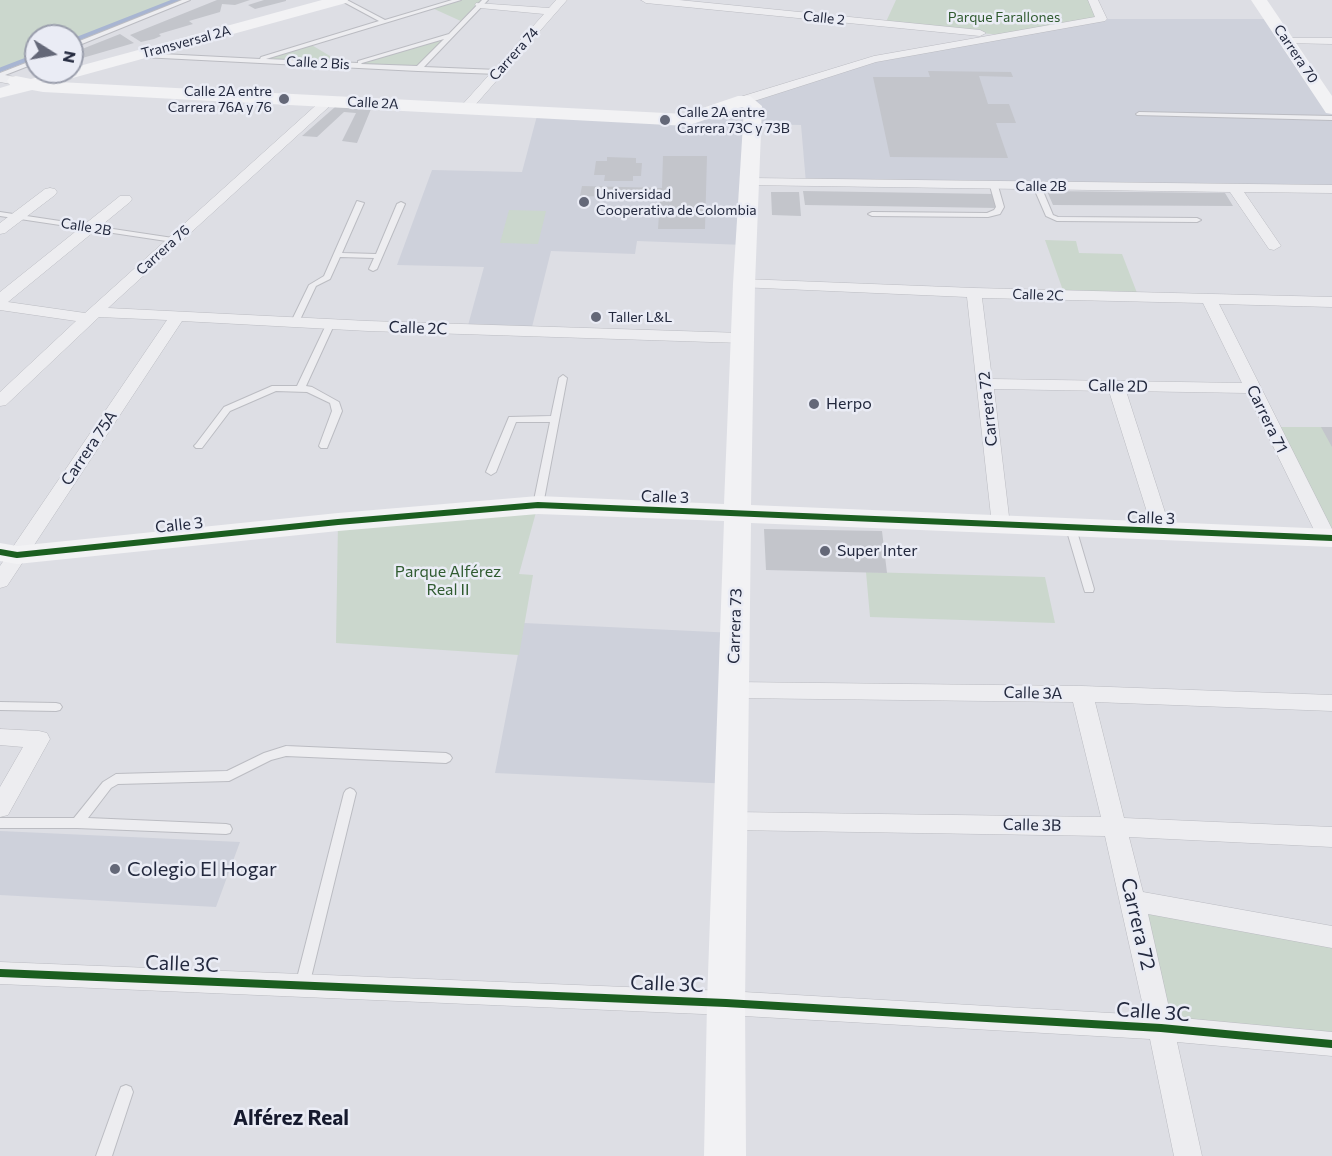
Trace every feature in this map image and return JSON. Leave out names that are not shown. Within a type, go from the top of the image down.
[{"type":"street","name":"Transversal 2A","points":[[84,63],[317,0]]},
{"type":"street","name":"Transversal 2A","points":[[12,79],[139,55],[341,0]]},
{"type":"street","name":"Carrera 74","points":[[466,108],[562,0]]},
{"type":"street","name":"Calle 2","points":[[646,0],[1002,35]]},
{"type":"street","points":[[744,100],[874,59],[1101,19],[1093,0]]},
{"type":"street","name":"Carrera 70","points":[[1259,0],[1332,81]]},
{"type":"street","name":"Carrera 70","points":[[1278,0],[1332,109]]},
{"type":"street","points":[[482,2],[552,11]]},
{"type":"street","points":[[1297,41],[1332,41]]},
{"type":"street","name":"Calle 2A","points":[[0,93],[12,79],[43,87],[687,120],[744,100]]},
{"type":"street","name":"Carrera 73","points":[[725,1156],[726,1003],[742,338],[753,106],[744,100]]},
{"type":"street","name":"Carrera 76","points":[[0,401],[173,240],[328,101]]},
{"type":"street","name":"Calle 2B","points":[[750,182],[1332,189]]},
{"type":"street","points":[[1234,187],[1274,246]]},
{"type":"street","points":[[0,230],[50,192]]},
{"type":"street","points":[[0,302],[125,199]]},
{"type":"street","name":"Calle 2C","points":[[744,284],[974,293],[1332,302]]},
{"type":"street","name":"Carrera 72","points":[[974,293],[1001,525]]},
{"type":"street","name":"Carrera 71","points":[[1209,300],[1329,538]]},
{"type":"street","name":"Calle 2C","points":[[0,302],[91,315],[178,316],[330,324],[742,338]]},
{"type":"street","name":"Carrera 75A","points":[[0,581],[8,554],[178,316]]},
{"type":"street","name":"Calle 2D","points":[[985,384],[1252,388]]},
{"type":"street","points":[[1116,386],[1162,531]]},
{"type":"street","name":"Calle 3","points":[[8,554],[538,505],[1329,538]]},
{"type":"street","name":"Calle 3A","points":[[734,690],[1082,694],[1332,703]]},
{"type":"street","name":"Carrera 72","points":[[1082,694],[1115,826],[1188,1156]]},
{"type":"street","points":[[0,737],[39,739],[0,808]]},
{"type":"street","name":"Calle 3B","points":[[732,821],[1115,826],[1332,837]]},
{"type":"street","points":[[1132,901],[1332,937]]},
{"type":"street","name":"Calle 3C","points":[[0,973],[726,1003],[1161,1028],[1332,1044]]},
{"type":"lane","points":[[84,41],[187,0]]},
{"type":"lane","points":[[341,0],[385,22]]},
{"type":"lane","points":[[254,60],[458,0]]},
{"type":"lane","points":[[418,69],[482,2]]},
{"type":"lane","points":[[351,65],[451,35]]},
{"type":"lane","name":"Calle 2 Bis","points":[[139,55],[498,72]]},
{"type":"lane","points":[[1139,114],[1332,118]]},
{"type":"lane","points":[[872,214],[988,215],[997,212],[1000,207],[994,186]]},
{"type":"lane","points":[[1037,186],[1050,216],[1057,219],[1197,220]]},
{"type":"lane","points":[[295,322],[313,285],[327,277],[360,203]]},
{"type":"lane","points":[[373,269],[400,204]]},
{"type":"lane","name":"Calle 2B","points":[[0,214],[173,240]]},
{"type":"lane","points":[[337,258],[378,256]]},
{"type":"lane","points":[[337,258],[360,262]]},
{"type":"lane","points":[[301,388],[330,324]]},
{"type":"lane","points":[[538,505],[563,378]]},
{"type":"lane","points":[[199,446],[232,405],[270,389],[301,388],[309,389],[334,402],[337,408],[324,446]]},
{"type":"lane","points":[[491,472],[512,419],[555,419]]},
{"type":"lane","points":[[1071,528],[1089,589]]},
{"type":"lane","points":[[0,706],[56,707]]},
{"type":"lane","points":[[77,823],[107,785],[116,779],[229,776],[268,756],[285,751],[446,758]]},
{"type":"lane","points":[[302,986],[350,794]]},
{"type":"lane","points":[[0,823],[77,823],[226,829]]},
{"type":"lane","points":[[104,1156],[126,1092]]},
{"type":"shaded area","points":[[1101,19],[1273,19],[1332,109],[1332,189],[806,183],[801,125],[753,124],[745,245],[637,241],[635,254],[551,251],[531,331],[467,329],[484,267],[397,265],[432,170],[522,172],[538,112],[687,119],[874,59]]},
{"type":"shaded area","points":[[524,623],[735,633],[732,784],[495,773]]},
{"type":"shaded area","name":"Colegio El Hogar","points":[[0,831],[240,842],[216,907],[0,895]]},
{"type":"green space","points":[[0,0],[177,0],[84,36],[84,24],[24,24],[24,61],[0,70]]},
{"type":"green space","points":[[458,0],[485,0],[463,22],[432,8]]},
{"type":"green space","name":"Parque Farallones","points":[[896,0],[1093,0],[1101,19],[1002,35],[885,24]]},
{"type":"green space","points":[[451,35],[418,69],[351,65]]},
{"type":"green space","points":[[310,44],[345,65],[254,60]]},
{"type":"green space","points":[[509,210],[546,211],[538,244],[500,243]]},
{"type":"green space","points":[[1045,240],[1076,241],[1079,253],[1122,254],[1139,298],[1065,296]]},
{"type":"green space","points":[[1271,427],[1332,427],[1332,538]]},
{"type":"green space","name":"Parque Alférez Real II","points":[[538,505],[519,574],[533,575],[519,655],[336,643],[338,522]]},
{"type":"green space","points":[[866,572],[1045,577],[1055,623],[870,617]]},
{"type":"green space","points":[[1133,901],[1332,937],[1332,1044],[1161,1028]]},
{"type":"building","points":[[217,0],[250,0],[235,5],[222,4],[220,12],[189,21],[193,24],[159,34],[161,36],[154,39],[141,42],[130,35]]},
{"type":"building","points":[[264,0],[286,1],[255,9],[248,5]]},
{"type":"building","points":[[120,34],[134,43],[84,58],[84,48]]},
{"type":"building","points":[[928,71],[1011,72],[1013,77],[979,76],[988,104],[1009,104],[1016,123],[996,123],[1008,158],[890,157],[873,77],[930,77]]},
{"type":"building","points":[[335,107],[371,109],[357,143],[342,141],[356,113],[344,112],[317,137],[302,136]]},
{"type":"building","points":[[663,156],[707,156],[705,229],[658,229],[660,198],[580,196],[582,186],[662,188]]},
{"type":"building","points":[[607,157],[636,158],[636,163],[642,163],[641,176],[633,176],[633,181],[604,181],[605,175],[594,175],[596,161],[607,161]]},
{"type":"building","points":[[803,191],[994,194],[998,208],[805,205]]},
{"type":"building","points":[[1047,191],[1225,193],[1233,206],[1053,205]]},
{"type":"building","points":[[771,192],[799,192],[801,216],[772,215]]},
{"type":"building","points":[[1321,427],[1332,427],[1332,447]]},
{"type":"building","name":"Super Inter","points":[[764,529],[882,531],[887,573],[766,570]]},
{"type":"waterway","points":[[84,36],[177,0]]},
{"type":"waterway","points":[[0,70],[24,61]]},
{"type":"cycle path","points":[[0,552],[17,555],[338,522],[538,505],[1332,538]]},
{"type":"cycle path","points":[[0,973],[726,1003],[1161,1028],[1332,1044]]},
{"type":"place","name":"Calle 2A entre Carrera 76A y 76","points":[[284,99]]},
{"type":"place","name":"Calle 2A entre Carrera 73C y 73B","points":[[665,120]]},
{"type":"place","name":"Universidad Cooperativa de Colombia","points":[[584,202]]},
{"type":"place","name":"Taller L&L","points":[[596,317]]},
{"type":"place","name":"Herpo","points":[[814,404]]},
{"type":"place","name":"Super Inter","points":[[825,551]]},
{"type":"place","name":"Colegio El Hogar","points":[[115,869]]},
{"type":"district","name":"Alférez Real","points":[[291,1118]]}]
